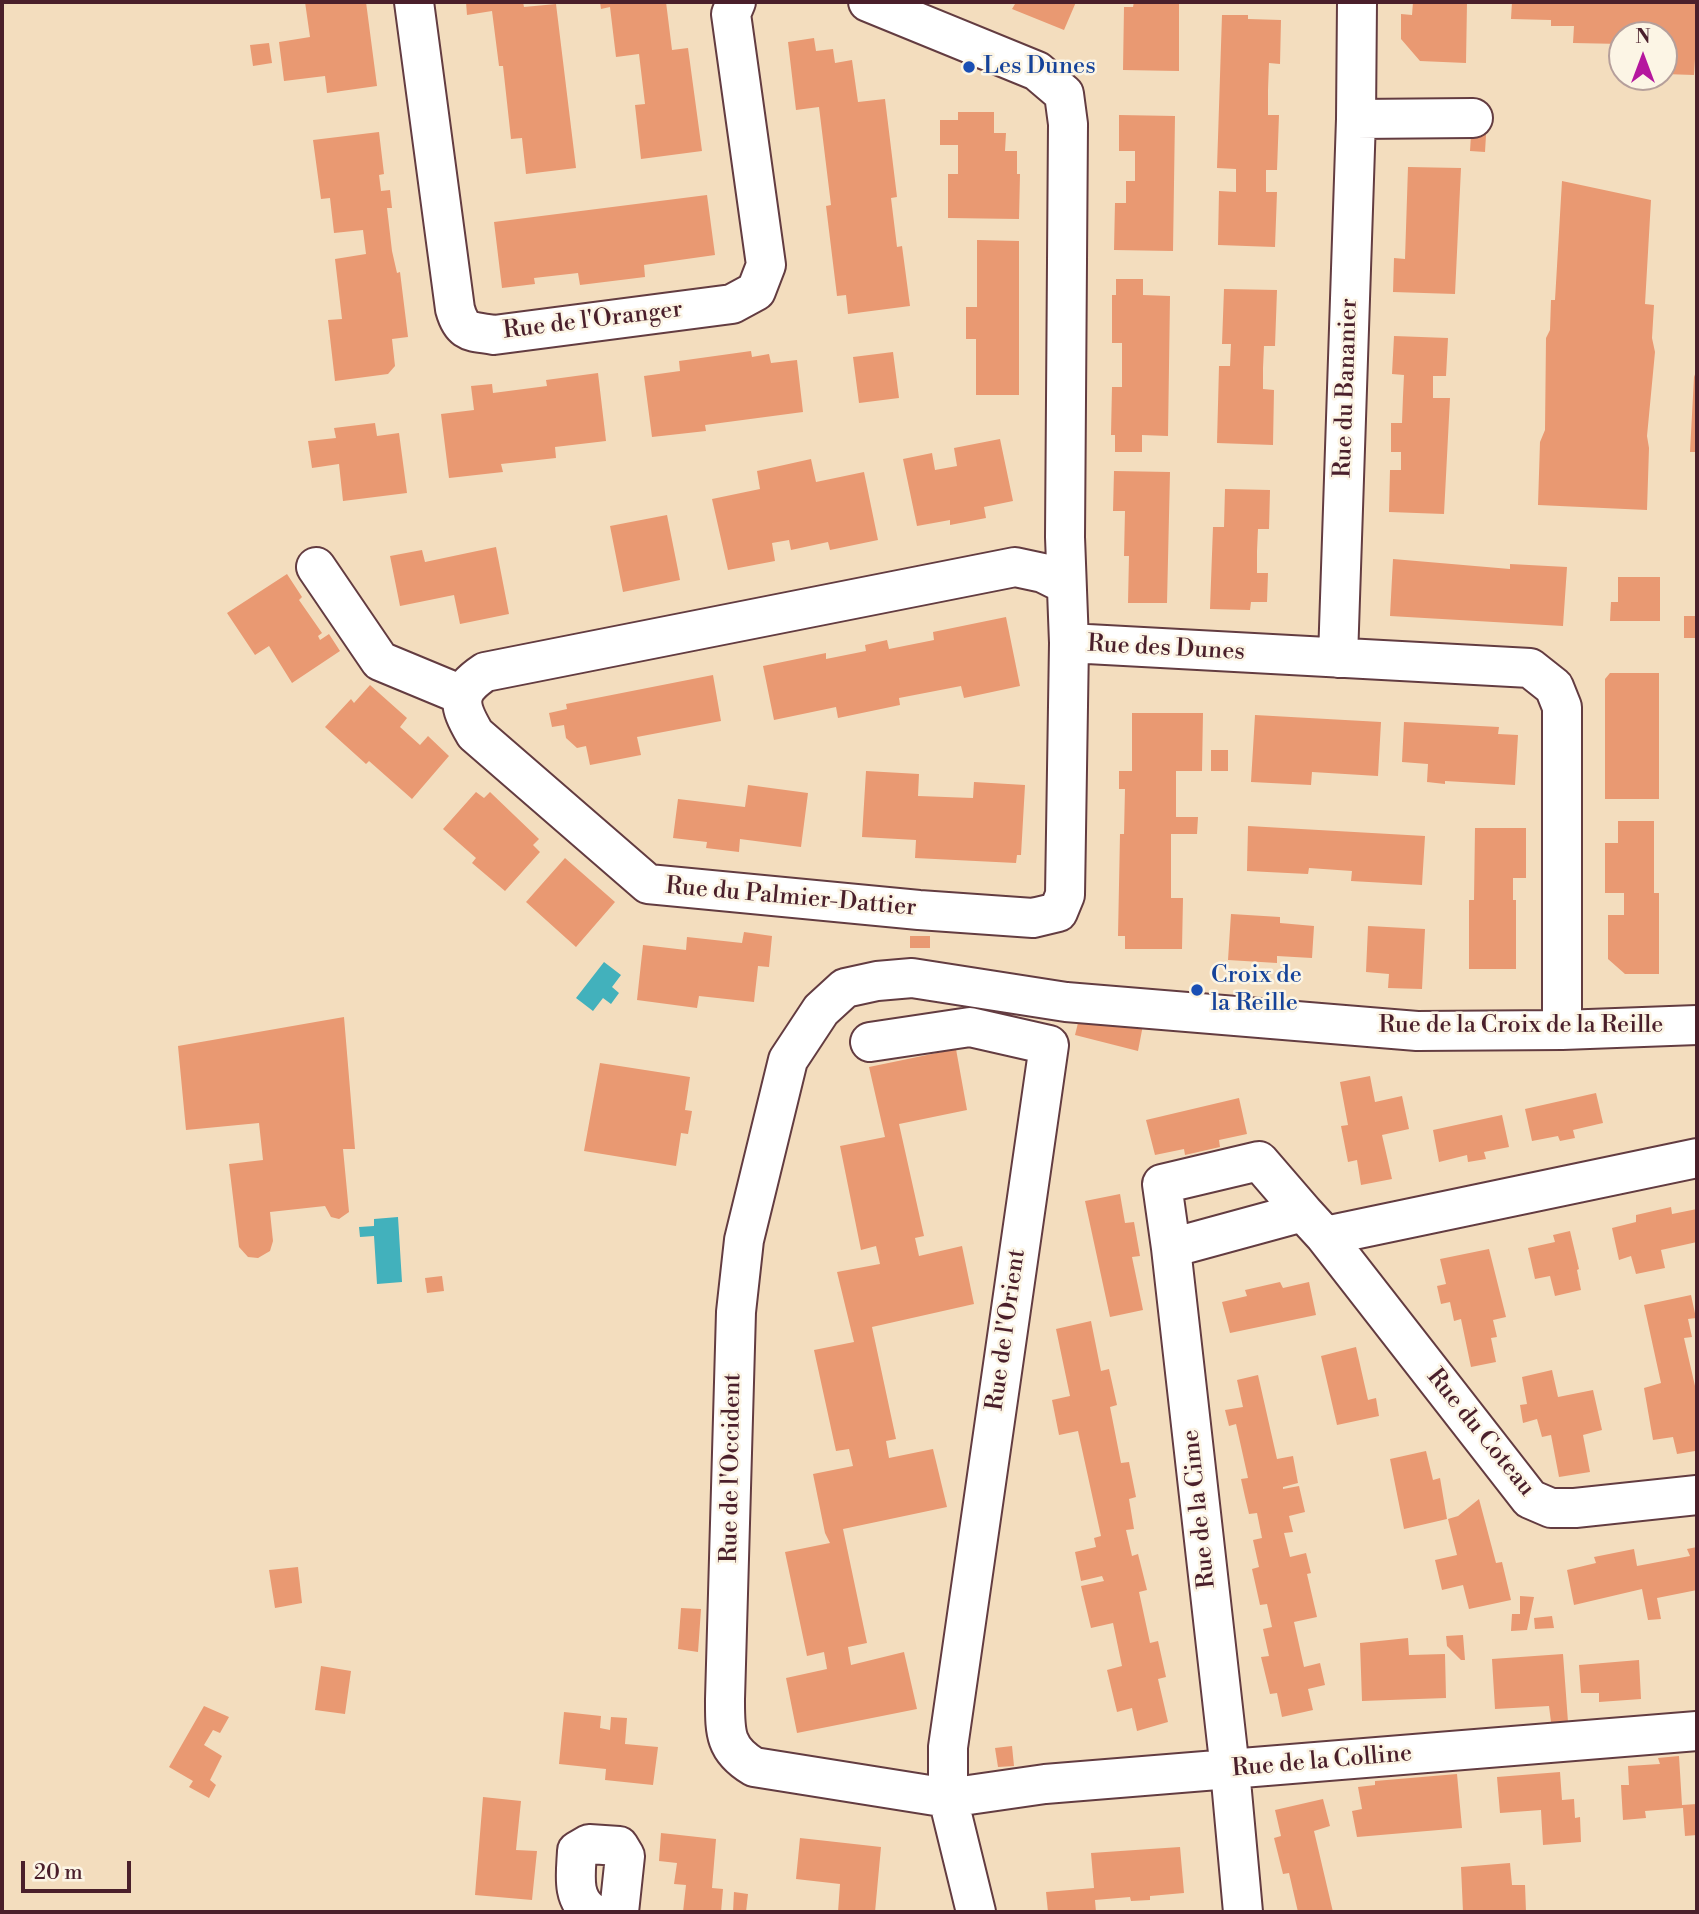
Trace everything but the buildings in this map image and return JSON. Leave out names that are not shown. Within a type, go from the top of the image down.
[{"type":"street","name":"Rue de l'Oranger","points":[[414,2],[455,309],[459,322],[467,330],[494,335],[732,304],[756,291],[766,265],[731,14],[736,2]]},
{"type":"street","name":"Rue des Dunes","points":[[868,2],[1037,71],[1064,94],[1068,124],[1065,584],[1069,643],[1530,668],[1554,687],[1562,707],[1562,1030]]},
{"type":"street","name":"Rue du Bananier","points":[[1338,658],[1356,119],[1357,2]]},
{"type":"street","points":[[1356,119],[1473,118]]},
{"type":"street","points":[[316,567],[380,661],[462,695],[468,683],[485,672],[1015,567],[1043,573],[1065,584]]},
{"type":"street","name":"Rue du Palmier-Dattier","points":[[462,695],[463,713],[475,734],[649,884],[1033,918],[1058,912],[1065,895],[1069,643]]},
{"type":"street","name":"Rue de la Croix de la Reille","points":[[845,988],[877,981],[912,978],[1066,1002],[1417,1031],[1562,1030],[1697,1025]]},
{"type":"street","name":"Rue de l'Occident","points":[[845,988],[821,1010],[788,1060],[744,1240],[736,1312],[725,1730],[731,1748],[754,1768],[948,1797]]},
{"type":"street","name":"Rue de l'Orient","points":[[870,1041],[970,1027],[1049,1045],[948,1747],[948,1797]]},
{"type":"street","points":[[1171,1248],[1697,1158]]},
{"type":"street","name":"Rue de la Cime","points":[[1243,1912],[1230,1770],[1162,1184],[1259,1161],[1314,1224]]},
{"type":"street","name":"Rue du Coteau","points":[[1314,1224],[1530,1499],[1550,1508],[1575,1508],[1697,1495]]},
{"type":"street","name":"Rue de la Colline","points":[[948,1797],[1045,1784],[1697,1731]]},
{"type":"street","points":[[948,1797],[976,1912]]},
{"type":"street","points":[[591,1912],[582,1906],[576,1890],[577,1852],[589,1844],[619,1846],[625,1856],[619,1912]]},
{"type":"water","points":[[604,962],[621,975],[612,987],[619,993],[611,1004],[603,998],[593,1011],[576,998]]},
{"type":"water","points":[[398,1217],[402,1282],[377,1284],[374,1236],[360,1237],[359,1227],[374,1226],[374,1219]]},
{"type":"place","name":"Les Dunes","points":[[969,67]]},
{"type":"place","name":"Croix de la Reille","points":[[1197,990]]}]
